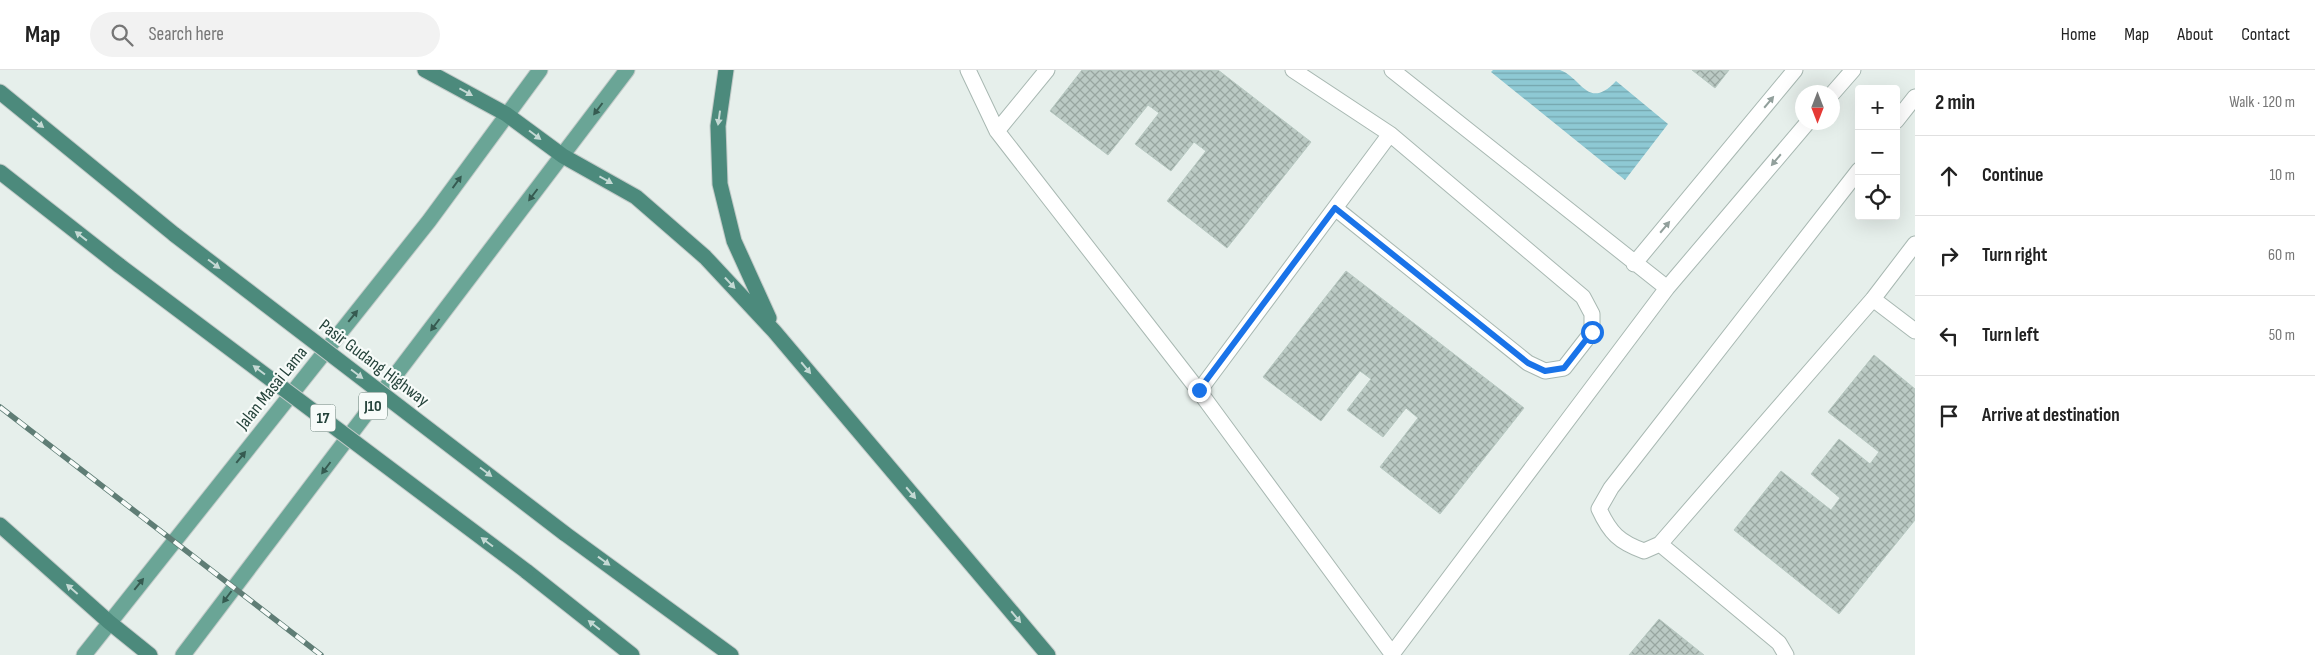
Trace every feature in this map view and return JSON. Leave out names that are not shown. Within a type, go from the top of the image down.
[{"type":"highway","points":[[425,70],[506,114],[563,156],[636,196],[706,257],[774,331],[1048,655]]},
{"type":"highway","points":[[726,70],[718,126],[720,184],[734,241],[774,331]]},
{"type":"highway","name":"Pasir Gudang Highway","points":[[0,92],[175,235],[564,533],[732,655]]},
{"type":"highway","name":"17","points":[[0,172],[120,266],[526,571],[632,655]]},
{"type":"highway","points":[[0,525],[109,622],[150,655]]},
{"type":"main road","name":"Jalan Masai Lama","points":[[84,655],[429,221],[540,70]]},
{"type":"main road","points":[[563,156],[627,70]]},
{"type":"main road","name":"J10","points":[[183,655],[563,156]]},
{"type":"lane","points":[[968,70],[997,130],[1199,390],[1392,655],[1667,288],[1801,130]]},
{"type":"lane","points":[[997,130],[1047,70]]},
{"type":"lane","points":[[1293,70],[1390,134],[1583,297],[1592,314],[1592,332],[1564,368],[1545,371],[1528,363],[1335,208]]},
{"type":"lane","points":[[1392,70],[1634,264],[1667,288]]},
{"type":"lane","points":[[1634,264],[1796,70]]},
{"type":"lane","points":[[1840,85],[1853,70]]},
{"type":"lane","points":[[1900,116],[1915,97]]},
{"type":"lane","points":[[1199,390],[1390,134]]},
{"type":"lane","points":[[1855,175],[1611,488],[1599,509],[1608,528],[1625,544],[1644,552],[1660,544],[1873,299],[1915,244]]},
{"type":"lane","points":[[1873,299],[1915,331]]},
{"type":"lane","points":[[1660,544],[1779,643],[1786,655]]},
{"type":"water","points":[[1493,70],[1560,70],[1592,93],[1599,93],[1616,81],[1668,124],[1625,180],[1491,72]]},
{"type":"building","points":[[1082,70],[1218,70],[1311,142],[1227,248],[1167,201],[1206,151],[1194,142],[1171,171],[1135,144],[1159,113],[1148,105],[1108,155],[1050,111]]},
{"type":"building","points":[[1692,70],[1729,70],[1715,88]]},
{"type":"building","points":[[1346,271],[1524,408],[1440,514],[1380,467],[1418,418],[1406,408],[1383,437],[1347,410],[1371,379],[1360,371],[1321,421],[1263,377]]},
{"type":"building","points":[[1874,355],[1915,389],[1915,520],[1839,614],[1734,530],[1781,471],[1831,510],[1840,498],[1811,474],[1839,439],[1870,464],[1879,452],[1828,412]]},
{"type":"building","points":[[1659,619],[1704,655],[1629,655]]},
{"type":"railway","points":[[0,407],[321,655]]},
{"type":"route","points":[[1199,390],[1335,208],[1528,363],[1545,371],[1564,368],[1592,332]]}]
